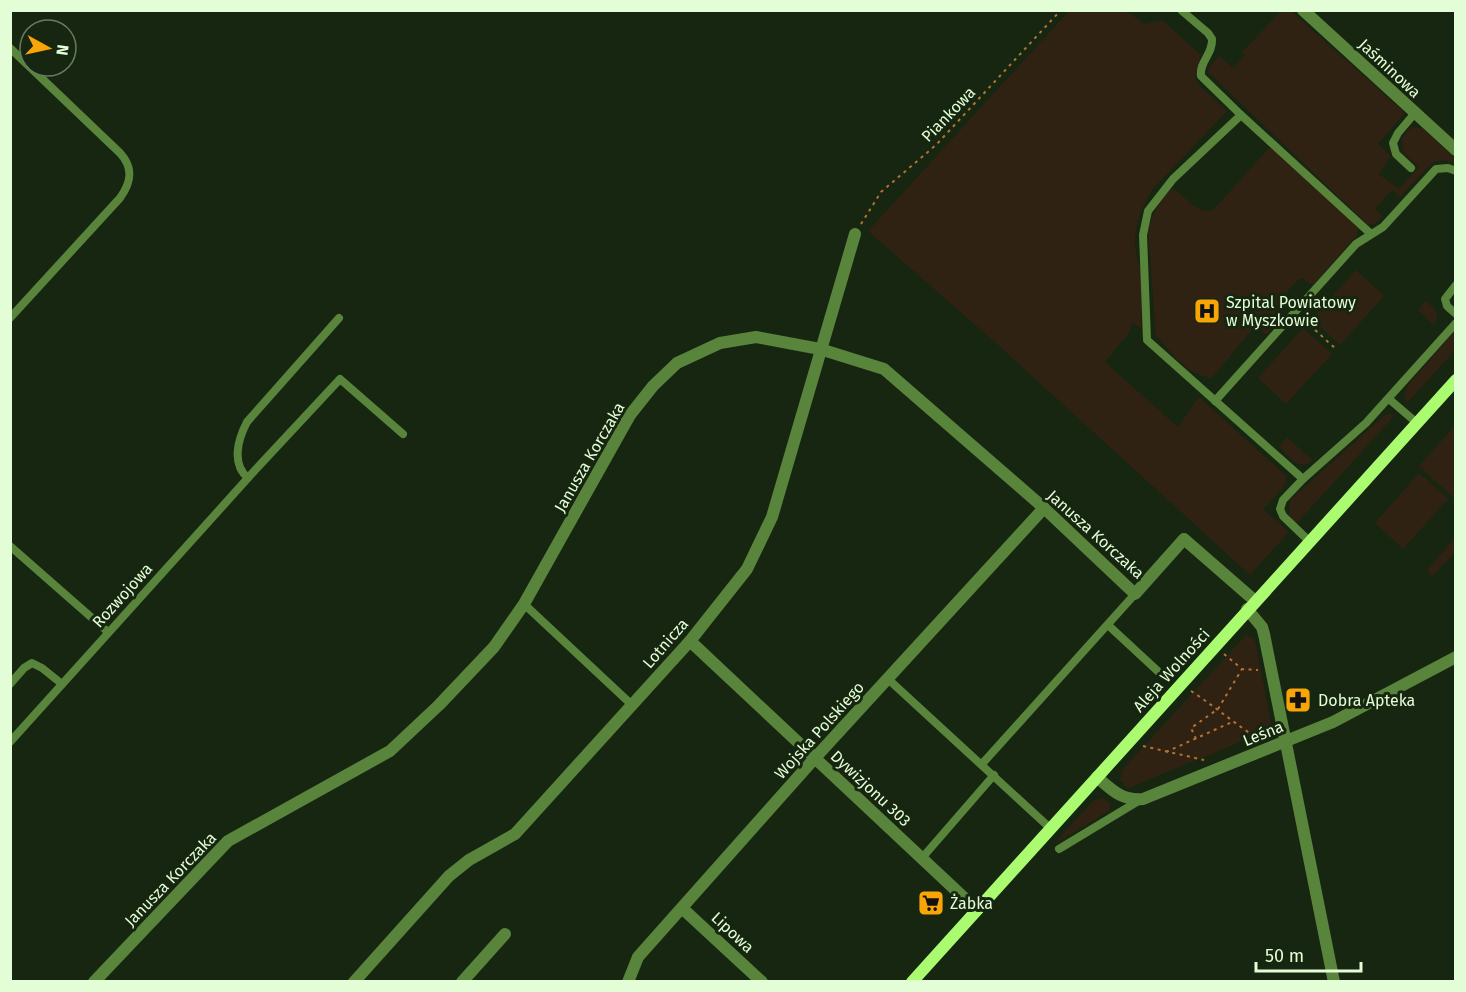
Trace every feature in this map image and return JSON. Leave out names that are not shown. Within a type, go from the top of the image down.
[{"type":"street","name":"Jaśminowa","points":[[1303,10],[1455,150]]},
{"type":"street","name":"Lotnicza","points":[[354,981],[449,876],[469,860],[515,834],[690,641],[747,569],[772,517],[855,234]]},
{"type":"street","name":"Janusza Korczaka","points":[[94,981],[228,841],[390,751],[439,705],[494,647],[524,604],[630,415],[653,386],[677,363],[720,343],[756,337],[820,349],[884,369],[1044,508],[1135,594],[1184,539],[1251,605]]},
{"type":"street","name":"Aleja Wolności","points":[[912,981],[1455,380]]},
{"type":"street","name":"Wojska Polskiego","points":[[628,981],[638,957],[814,759],[1044,508]]},
{"type":"street","points":[[1251,605],[1262,627],[1334,981]]},
{"type":"street","name":"Dywizjonu 303","points":[[690,641],[977,910]]},
{"type":"street","name":"Leśna","points":[[1143,799],[1333,722],[1455,657]]},
{"type":"street","points":[[1097,777],[1121,797],[1131,800],[1143,799]]},
{"type":"street","name":"Lipowa","points":[[682,908],[762,981]]},
{"type":"street","points":[[462,981],[505,934]]},
{"type":"lane","points":[[1181,10],[1212,39],[1211,52],[1201,68],[1201,76],[1371,234]]},
{"type":"lane","points":[[10,48],[120,153],[126,160],[130,174],[126,190],[120,198],[10,318]]},
{"type":"lane","points":[[1411,168],[1396,154],[1393,143],[1398,133],[1415,113]]},
{"type":"lane","points":[[1241,115],[1165,188],[1148,211],[1143,227],[1148,340],[1303,479]]},
{"type":"lane","points":[[1215,401],[1356,244],[1383,227],[1436,169],[1448,168],[1455,171]]},
{"type":"lane","points":[[1455,285],[1445,299],[1447,306],[1455,314]]},
{"type":"lane","points":[[248,477],[238,464],[238,444],[241,433],[254,414],[339,318]]},
{"type":"lane","points":[[1309,541],[1283,516],[1280,508],[1283,500],[1366,423],[1455,323]]},
{"type":"lane","name":"Rozwojowa","points":[[10,742],[248,477],[340,379],[403,434]]},
{"type":"lane","points":[[1389,399],[1416,423]]},
{"type":"lane","points":[[10,546],[108,632]]},
{"type":"lane","points":[[982,764],[1135,594]]},
{"type":"lane","points":[[524,604],[632,705]]},
{"type":"lane","points":[[1108,625],[1163,676]]},
{"type":"lane","points":[[10,684],[24,668],[32,663],[62,684]]},
{"type":"lane","points":[[888,679],[1050,828]]},
{"type":"lane","points":[[922,858],[994,775]]},
{"type":"lane","name":"Leśna","points":[[1059,849],[1143,799]]},
{"type":"path","name":"Piankowa","points":[[855,234],[881,192],[936,145],[1061,10]]},
{"type":"path","points":[[1295,312],[1336,349]]},
{"type":"path","points":[[1217,661],[1230,647]]},
{"type":"path","points":[[1224,654],[1242,669],[1264,670]]},
{"type":"path","points":[[1196,739],[1191,728],[1218,709],[1242,669]]},
{"type":"path","points":[[1197,683],[1190,691],[1218,709],[1232,722],[1262,738],[1249,743]]},
{"type":"path","points":[[1166,752],[1232,722]]},
{"type":"path","points":[[1147,738],[1140,746],[1206,761],[1195,765]]},
{"type":"shaded area","points":[[1069,11],[1126,11],[1145,24],[1162,20],[1201,55],[1195,78],[1201,87],[1227,111],[1152,190],[1144,205],[1135,236],[1141,278],[1141,328],[1133,323],[1128,334],[1105,362],[1178,427],[1199,397],[1287,477],[1283,488],[1263,509],[1289,532],[1250,575],[998,345],[868,231]]},
{"type":"shaded area","points":[[1281,11],[1291,11],[1405,113],[1378,144],[1391,156],[1379,174],[1398,189],[1419,167],[1403,152],[1402,138],[1411,127],[1422,128],[1455,158],[1455,163],[1436,161],[1431,164],[1400,197],[1392,190],[1375,209],[1383,217],[1374,224],[1367,224],[1208,72],[1209,67],[1219,56],[1233,68],[1245,55],[1242,52]]},
{"type":"shaded area","points":[[1270,147],[1358,227],[1357,235],[1313,285],[1301,278],[1291,288],[1280,304],[1282,316],[1267,335],[1255,326],[1212,378],[1203,376],[1188,368],[1156,336],[1148,227],[1156,209],[1169,190],[1173,189],[1178,192],[1201,210],[1213,210]]},
{"type":"shaded area","points":[[1356,270],[1384,296],[1340,345],[1312,319]]},
{"type":"shaded area","points":[[1426,301],[1437,314],[1434,325],[1418,310]]},
{"type":"shaded area","points":[[1303,328],[1332,354],[1286,404],[1258,378]]},
{"type":"shaded area","points":[[1455,331],[1455,350],[1407,403],[1405,394],[1408,385]]},
{"type":"shaded area","points":[[1386,414],[1395,415],[1295,525],[1289,513],[1290,500]]},
{"type":"shaded area","points":[[1455,426],[1455,499],[1419,466]]},
{"type":"shaded area","points":[[1287,437],[1312,460],[1308,464],[1299,464],[1285,453],[1280,446]]},
{"type":"shaded area","points":[[1419,473],[1448,499],[1403,549],[1375,523]]},
{"type":"shaded area","points":[[1455,538],[1455,552],[1433,576],[1427,570]]},
{"type":"shaded area","points":[[1246,635],[1255,641],[1271,723],[1270,730],[1128,788],[1120,780],[1123,769]]},
{"type":"shaded area","points":[[1103,798],[1111,805],[1109,811],[1054,844],[1094,800]]},
{"type":"place","name":"Szpital Powiatowy w Myszkowie","points":[[1207,311]]},
{"type":"place","name":"Dobra Apteka","points":[[1298,700]]},
{"type":"place","name":"Żabka","points":[[931,903]]}]
